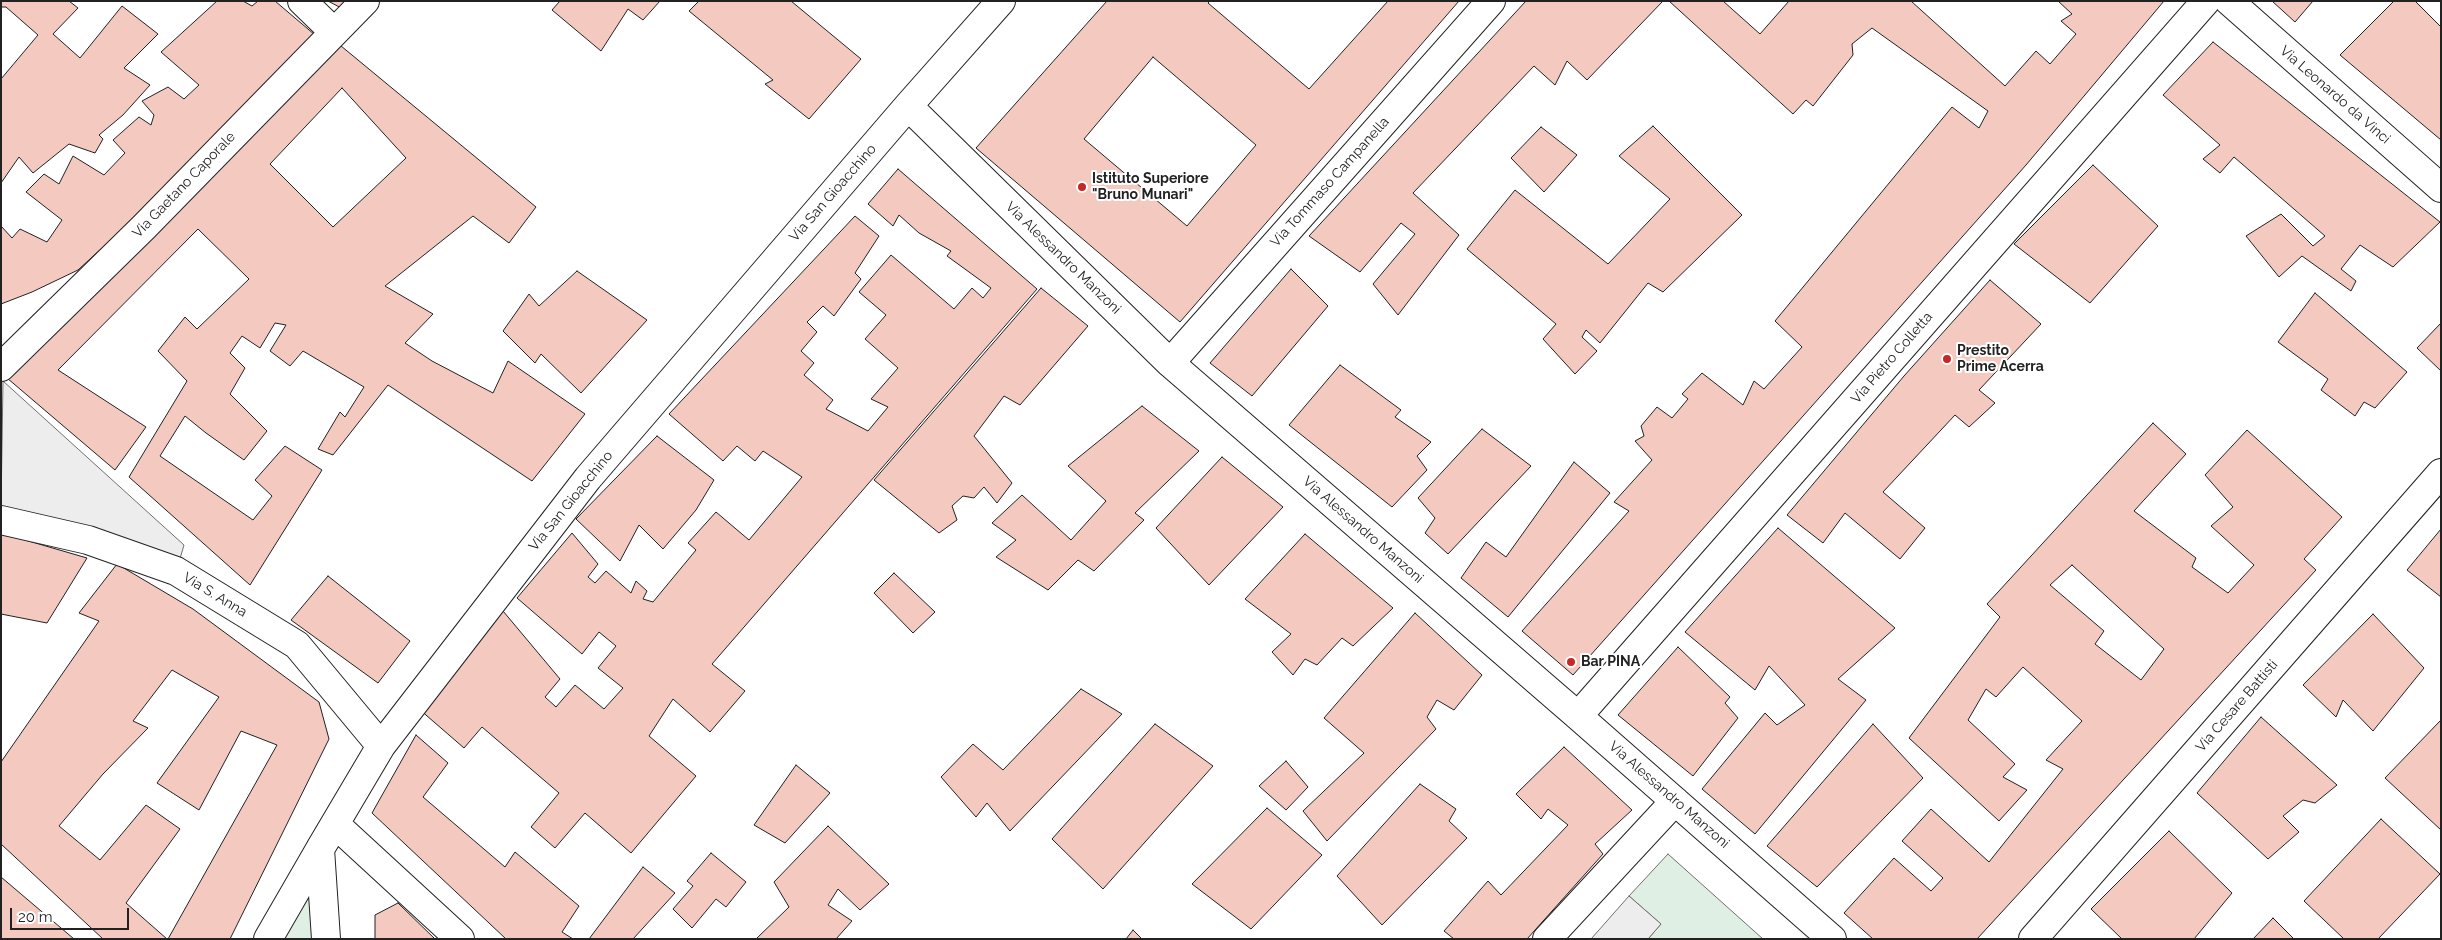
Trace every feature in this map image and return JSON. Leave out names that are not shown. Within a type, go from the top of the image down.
[{"type":"street","points":[[302,1],[334,32]]},
{"type":"street","name":"Via Gaetano Caporale","points":[[6,351],[144,227],[365,1]]},
{"type":"street","name":"Via San Gioacchino","points":[[268,939],[381,746],[588,478],[908,106],[1001,1]]},
{"type":"street","name":"Via Tommaso Campanella","points":[[1170,363],[1491,1]]},
{"type":"street","name":"Via Pietro Colletta","points":[[1578,716],[2206,1]]},
{"type":"street","name":"Via Leonardo da Vinci","points":[[2229,1],[2441,188]]},
{"type":"street","name":"Via Alessandro Manzoni","points":[[908,106],[1170,363],[1578,716],[1832,939]]},
{"type":"street","name":"Via Cesare Battisti","points":[[2033,939],[2441,473]]},
{"type":"street","name":"Via S. Anna","points":[[1,520],[88,540],[176,571],[297,645],[381,746]]},
{"type":"street","points":[[1547,939],[1675,801]]},
{"type":"street","points":[[335,824],[460,939]]},
{"type":"street","points":[[320,849],[326,939]]},
{"type":"green space","points":[[320,849],[326,939],[268,939]]},
{"type":"green space","points":[[1668,854],[1763,939],[1648,939],[1661,924],[1629,896]]},
{"type":"shaded area","points":[[3,381],[184,545],[179,562],[1,509]]},
{"type":"shaded area","points":[[1629,896],[1661,924],[1648,939],[1591,939]]},
{"type":"building","points":[[1,1],[69,1],[78,8],[53,34],[80,58],[122,6],[158,34],[124,68],[150,85],[123,115],[99,135],[103,139],[95,153],[69,144],[33,173],[19,157],[1,183],[1,79],[38,35],[6,7],[1,7]]},
{"type":"building","points":[[217,1],[243,1],[252,6],[258,1],[275,1],[315,35],[137,216],[78,270],[32,292],[1,304],[1,226],[12,238],[20,229],[47,242],[62,220],[26,192],[44,174],[59,184],[73,156],[104,175],[125,153],[113,140],[139,117],[151,125],[154,115],[142,101],[168,87],[184,99],[199,85],[161,52]]},
{"type":"building","points":[[328,1],[354,1],[345,10]]},
{"type":"building","points":[[560,1],[660,1],[643,20],[628,9],[601,51],[552,10]]},
{"type":"building","points":[[699,1],[791,1],[861,59],[809,119],[765,84],[773,80],[689,11]]},
{"type":"building","name":"Istituto Superiore \"Bruno Munari\"","points":[[1107,1],[1210,1],[1208,3],[1309,89],[1388,1],[1459,1],[1180,322],[976,148]],"holes":[[[1153,57],[1256,145],[1187,226],[1084,139]]]},
{"type":"building","points":[[1526,1],[1663,1],[1587,80],[1567,61],[1555,85],[1534,66],[1413,193],[1459,235],[1398,315],[1373,284],[1415,234],[1401,223],[1360,272],[1309,236]]},
{"type":"building","points":[[1669,1],[1723,1],[1760,34],[1789,1],[1911,1],[2005,86],[2036,51],[2050,64],[2076,34],[2061,21],[2072,14],[2058,1],[2164,1],[2026,165],[1573,675],[1522,631],[1629,511],[1614,502],[1652,460],[1635,441],[1644,436],[1641,426],[1657,407],[1672,418],[1688,399],[1682,394],[1702,373],[1743,405],[1754,381],[1764,389],[1802,347],[1775,321],[1952,107],[1979,128],[1988,111],[1872,28],[1852,44],[1853,55],[1813,106],[1806,100],[1793,114]]},
{"type":"building","points":[[2272,1],[2313,1],[2295,22]]},
{"type":"building","points":[[2394,1],[2415,1],[2441,27],[2441,140],[2340,55]]},
{"type":"building","points":[[335,41],[536,207],[509,243],[473,216],[385,286],[433,314],[405,343],[432,361],[493,393],[508,361],[585,414],[532,481],[388,385],[333,455],[318,449],[340,412],[345,417],[364,387],[303,351],[290,366],[270,351],[286,325],[275,323],[260,348],[242,336],[230,353],[245,368],[230,394],[267,431],[244,460],[185,416],[160,456],[253,520],[272,496],[255,480],[285,446],[322,470],[250,585],[129,477],[187,381],[158,351],[185,317],[197,329],[249,279],[198,229],[58,370],[146,427],[115,470],[7,378]],"holes":[[[342,88],[406,158],[333,227],[270,164]]]},
{"type":"building","points":[[2213,42],[2440,222],[2393,267],[2360,245],[2341,269],[2356,281],[2351,291],[2302,256],[2279,277],[2246,236],[2281,214],[2313,246],[2325,236],[2234,157],[2220,173],[2203,159],[2220,145],[2163,95]]},
{"type":"building","points":[[1653,126],[1742,215],[1663,292],[1648,283],[1600,343],[1586,330],[1582,337],[1597,351],[1575,374],[1543,339],[1556,324],[1467,249],[1515,190],[1608,264],[1670,199],[1619,156]]},
{"type":"building","points":[[1541,127],[1577,155],[1544,192],[1511,158]]},
{"type":"building","points":[[2093,165],[2158,226],[2090,303],[2014,244]]},
{"type":"building","points":[[898,169],[1037,289],[712,664],[745,691],[710,732],[673,699],[649,736],[696,776],[631,853],[585,813],[555,848],[531,827],[559,793],[482,727],[464,748],[419,709],[503,611],[560,679],[545,697],[556,707],[575,685],[604,709],[623,688],[598,668],[616,646],[599,632],[582,654],[517,598],[572,533],[598,564],[588,577],[595,583],[606,571],[631,593],[636,581],[647,591],[643,599],[653,602],[696,550],[688,543],[716,512],[749,540],[802,477],[763,451],[755,461],[737,446],[723,461],[669,414],[855,216],[879,236],[855,273],[861,279],[834,316],[823,306],[807,322],[817,332],[801,351],[814,363],[804,375],[833,400],[826,409],[868,431],[888,407],[871,399],[898,368],[865,339],[886,315],[859,292],[891,255],[954,309],[972,288],[983,298],[991,288],[947,256],[951,251],[919,233],[899,215],[893,226],[868,204]]},
{"type":"building","points":[[1291,269],[1328,306],[1252,396],[1210,363]]},
{"type":"building","points":[[577,271],[647,320],[581,393],[541,354],[535,363],[503,331],[529,294],[539,306]]},
{"type":"building","points":[[1990,280],[2041,324],[1979,390],[1995,403],[1969,427],[1955,415],[1883,492],[1925,528],[1900,559],[1845,513],[1823,543],[1787,515],[1904,376]]},
{"type":"building","points":[[1041,288],[1088,326],[1020,405],[1004,396],[974,436],[1012,483],[997,503],[984,487],[974,498],[963,496],[952,506],[957,520],[939,533],[874,480]]},
{"type":"building","points":[[2315,293],[2407,372],[2375,408],[2364,402],[2355,416],[2321,390],[2328,379],[2278,342]]},
{"type":"building","points":[[2441,323],[2441,371],[2417,348]]},
{"type":"building","points":[[1340,365],[1401,410],[1395,417],[1431,442],[1417,456],[1427,470],[1392,507],[1289,425]]},
{"type":"building","points":[[1142,406],[1199,451],[1135,513],[1144,520],[1094,571],[1078,560],[1048,590],[996,557],[1016,540],[992,523],[1022,495],[1071,540],[1106,501],[1068,466]]},
{"type":"building","points":[[2153,423],[2186,454],[2134,511],[2196,558],[2192,567],[2228,593],[2254,565],[2211,526],[2233,507],[2205,475],[2247,430],[2342,517],[2304,559],[2316,570],[1977,939],[1873,939],[1844,913],[1894,858],[1931,891],[1943,878],[1902,841],[1931,809],[1989,862],[2063,769],[2046,760],[2082,721],[2023,667],[1996,697],[1986,689],[1968,720],[2015,764],[2003,777],[2027,790],[1999,821],[1909,738],[2000,617],[1987,604]],"holes":[[[2072,565],[2164,649],[2141,680],[2095,644],[2104,631],[2050,585]]]},
{"type":"building","points":[[1482,429],[1531,466],[1448,554],[1425,533],[1435,518],[1418,498]]},
{"type":"building","points":[[657,436],[714,480],[696,510],[663,549],[639,525],[620,561],[576,519]]},
{"type":"building","points":[[1222,457],[1283,507],[1209,585],[1156,528]]},
{"type":"building","points":[[1574,462],[1610,493],[1508,617],[1461,578],[1486,542],[1506,557]]},
{"type":"building","points":[[1778,528],[1895,628],[1838,679],[1866,700],[1755,834],[1702,789],[1765,713],[1777,725],[1805,705],[1769,666],[1755,690],[1685,632]]},
{"type":"building","points":[[2441,529],[2441,597],[2407,570]]},
{"type":"building","points":[[1,533],[87,558],[47,623],[1,614]]},
{"type":"building","points":[[1305,534],[1393,608],[1353,646],[1342,638],[1317,665],[1305,659],[1293,675],[1272,652],[1291,634],[1245,599]]},
{"type":"building","points":[[117,564],[193,609],[319,702],[329,739],[230,939],[168,939],[277,745],[241,731],[199,810],[157,783],[219,697],[172,670],[133,721],[148,728],[103,774],[59,826],[100,860],[146,805],[180,829],[126,903],[167,939],[103,939],[1,844],[1,762],[99,621],[79,613]]},
{"type":"building","points":[[894,573],[935,612],[913,633],[874,593]]},
{"type":"building","points":[[328,576],[410,641],[378,683],[291,620]]},
{"type":"building","points":[[1415,613],[1482,675],[1454,710],[1437,700],[1427,717],[1436,729],[1327,841],[1303,811],[1364,753],[1324,718]]},
{"type":"building","points":[[2373,614],[2424,668],[2373,731],[2343,700],[2336,717],[2303,685]]},
{"type":"building","points":[[1678,647],[1730,697],[1725,703],[1738,718],[1693,776],[1618,715]]},
{"type":"building","points":[[1081,689],[1122,714],[1010,831],[987,803],[976,817],[941,777],[973,744],[1003,770]]},
{"type":"building","points":[[2261,717],[2337,785],[2315,803],[2303,800],[2283,816],[2299,832],[2268,859],[2197,793]]},
{"type":"building","points":[[2441,720],[2441,830],[2385,778]]},
{"type":"building","points":[[1155,724],[1213,766],[1103,889],[1052,839]]},
{"type":"building","points":[[1873,724],[1923,778],[1817,887],[1767,846]]},
{"type":"building","points":[[416,735],[448,763],[423,797],[505,867],[515,852],[579,906],[562,932],[573,939],[506,939],[372,813]]},
{"type":"building","points":[[1564,747],[1632,810],[1595,844],[1603,854],[1527,939],[1454,939],[1444,931],[1488,881],[1501,895],[1568,825],[1548,809],[1541,819],[1516,794]]},
{"type":"building","points":[[1286,761],[1308,787],[1286,810],[1259,786]]},
{"type":"building","points":[[796,765],[830,793],[785,843],[754,825]]},
{"type":"building","points":[[1420,784],[1456,809],[1449,821],[1467,838],[1382,925],[1337,876]]},
{"type":"building","points":[[1267,808],[1322,855],[1251,929],[1192,884]]},
{"type":"building","points":[[2381,819],[2440,874],[2378,939],[2344,939],[2304,901]]},
{"type":"building","points":[[828,826],[889,884],[860,910],[838,889],[828,905],[852,921],[836,939],[756,939],[789,907],[774,882]]},
{"type":"building","points":[[2169,831],[2232,893],[2194,939],[2122,939],[2091,909]]},
{"type":"building","points":[[711,853],[746,882],[726,907],[716,899],[692,928],[673,909],[693,886],[687,881]]},
{"type":"building","points":[[643,867],[675,893],[633,939],[589,939]]},
{"type":"building","points":[[1,877],[74,939],[1,939]]},
{"type":"building","points":[[398,903],[435,939],[375,939],[375,915]]},
{"type":"building","points":[[2273,918],[2294,939],[2253,939]]},
{"type":"building","points":[[1133,930],[1142,939],[1126,939]]},
{"type":"place","name":"Istituto Superiore \"Bruno Munari\"","points":[[1082,187]]},
{"type":"place","name":"Prestito Prime Acerra","points":[[1947,359]]},
{"type":"place","name":"Bar PINA","points":[[1571,662]]}]
